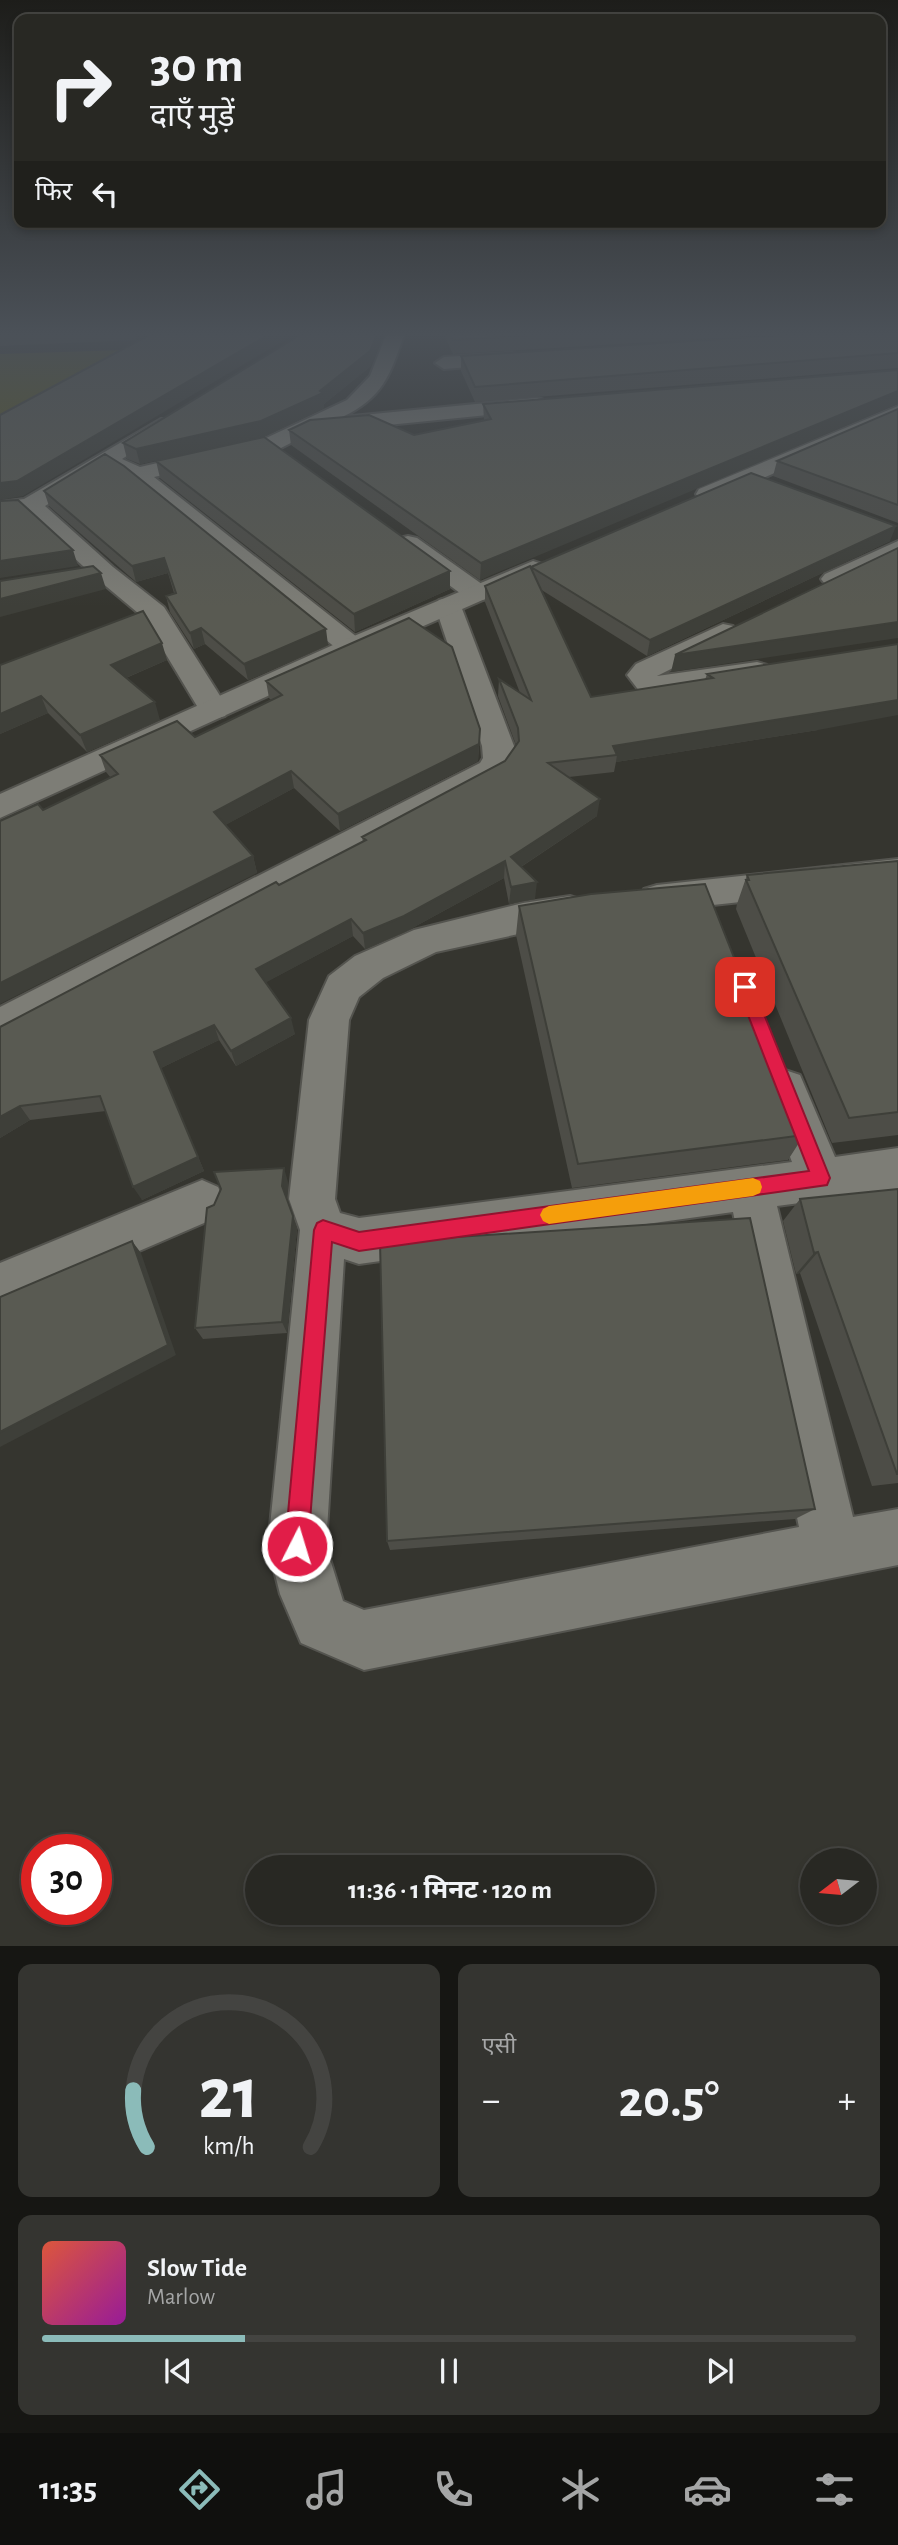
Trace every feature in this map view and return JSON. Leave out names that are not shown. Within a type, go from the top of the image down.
[{"type":"street","points":[[0,509],[30,505],[162,426]]},
{"type":"street","points":[[137,474],[271,443],[306,427],[318,426]]},
{"type":"street","points":[[687,503],[866,426]]},
{"type":"street","points":[[271,443],[293,459]]},
{"type":"street","points":[[107,460],[137,474],[352,647]]},
{"type":"street","points":[[748,477],[773,486]]},
{"type":"street","points":[[30,505],[104,572],[214,710]]},
{"type":"street","points":[[0,1026],[491,770],[499,758],[498,746],[462,599],[390,530]]},
{"type":"street","points":[[814,588],[894,537]]},
{"type":"street","points":[[0,807],[352,647],[551,561]]},
{"type":"street","points":[[78,577],[104,572]]},
{"type":"street","points":[[742,623],[646,670],[641,675],[643,681],[650,686],[669,685],[777,668]]},
{"type":"street","points":[[898,872],[708,891],[523,917],[427,940],[369,967],[343,987],[329,1020],[312,1199],[323,1230],[297,1546],[309,1594],[322,1622],[364,1640],[898,1536]]},
{"type":"street","points":[[708,891],[722,928]]},
{"type":"street","points":[[772,1053],[821,1178]]},
{"type":"street","points":[[323,1230],[359,1241],[898,1169]]},
{"type":"street","points":[[750,1187],[832,1550]]},
{"type":"street","points":[[0,1287],[202,1202]]},
{"type":"building","points":[[0,426],[112,426],[17,481],[0,483]]},
{"type":"building","points":[[151,426],[240,426],[136,449],[123,443]]},
{"type":"building","points":[[298,426],[393,426],[414,435],[458,426],[814,426],[481,563],[289,430]]},
{"type":"building","points":[[859,426],[898,426],[898,505],[777,461]]},
{"type":"building","points":[[264,437],[450,571],[354,614],[156,461]]},
{"type":"building","points":[[105,454],[124,466],[326,629],[244,664],[201,628],[190,633],[166,596],[176,593],[164,558],[132,566],[44,491]]},
{"type":"building","points":[[751,473],[896,526],[650,640],[531,567]]},
{"type":"building","points":[[18,500],[73,550],[0,561],[0,501]]},
{"type":"building","points":[[898,548],[898,622],[675,655]]},
{"type":"building","points":[[93,566],[101,573],[0,599],[0,581]]},
{"type":"building","points":[[530,566],[591,697],[713,678],[707,674],[898,644],[898,700],[613,746],[617,755],[548,763],[600,799],[511,857],[537,882],[511,887],[505,861],[404,916],[363,933],[351,919],[256,969],[291,1018],[231,1051],[214,1025],[154,1052],[198,1157],[133,1187],[100,1096],[20,1106],[0,1117],[0,1027],[276,882],[279,885],[366,840],[362,837],[505,761],[519,741],[518,728],[499,679],[531,700],[485,586]]},
{"type":"building","points":[[143,611],[162,643],[111,665],[155,702],[80,735],[41,696],[0,714],[0,665]]},
{"type":"building","points":[[409,618],[452,647],[480,729],[479,744],[338,814],[291,771],[214,812],[253,856],[0,983],[0,821],[38,804],[43,810],[118,774],[100,755],[177,721],[195,737],[282,695],[266,681]]},
{"type":"building","points":[[898,861],[898,1112],[849,1118],[746,880],[749,880],[747,875]]},
{"type":"building","points":[[705,884],[804,1135],[578,1164],[519,906],[591,894]]},
{"type":"building","points":[[284,1168],[282,1186],[293,1216],[282,1322],[195,1328],[207,1208],[214,1205],[221,1189],[214,1172]]},
{"type":"building","points":[[898,1189],[897,1474],[818,1252],[814,1253],[800,1199]]},
{"type":"building","points":[[750,1218],[815,1509],[387,1541],[380,1242]]},
{"type":"building","points":[[132,1241],[168,1345],[0,1432],[0,1297]]},
{"type":"slow traffic","points":[[549,1215],[753,1187]]},
{"type":"route","points":[[297,1546],[323,1230],[359,1241],[821,1178],[745,987]]}]
